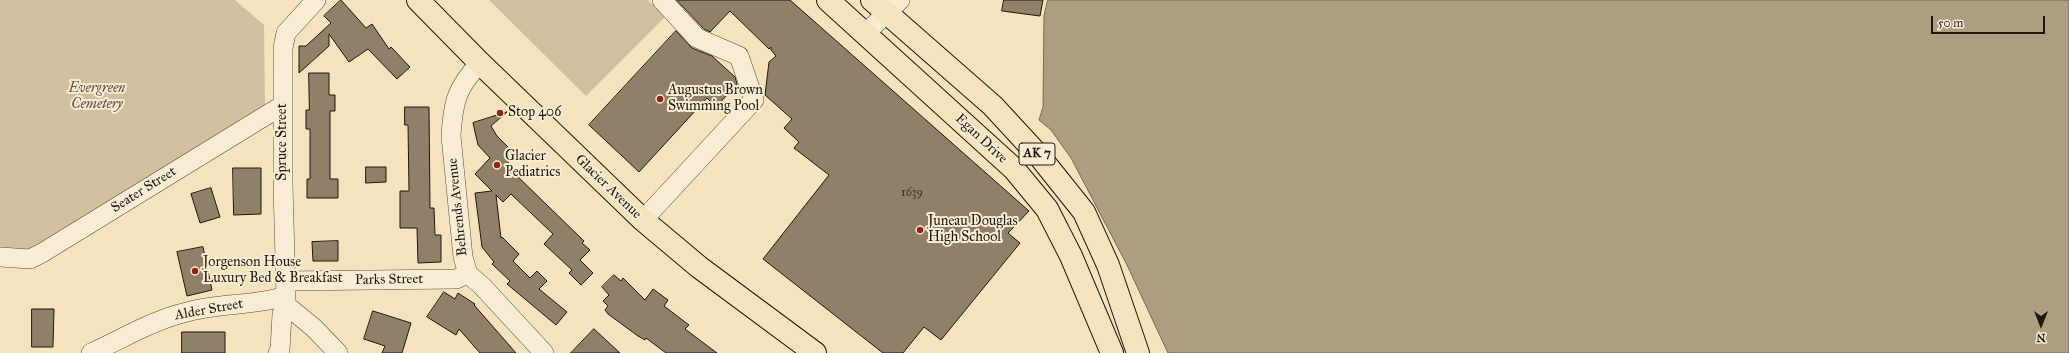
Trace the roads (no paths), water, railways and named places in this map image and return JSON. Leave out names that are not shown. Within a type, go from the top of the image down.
[{"type":"main road","name":"Glacier Avenue","points":[[418,0],[480,63],[643,220],[699,267],[815,353]]},
{"type":"main road","name":"Egan Drive","points":[[828,0],[1014,169],[1047,209],[1071,256],[1112,353]]},
{"type":"main road","name":"Egan Drive","points":[[886,4],[993,106],[1040,157],[1084,212],[1108,265],[1138,353]]},
{"type":"street","name":"Spruce Street","points":[[278,353],[280,350],[282,314],[286,294],[283,184],[283,48],[286,33],[316,0]]},
{"type":"street","points":[[643,220],[754,100],[739,56],[697,38],[662,0]]},
{"type":"street","points":[[866,33],[886,4]]},
{"type":"street","name":"Behrends Avenue","points":[[480,63],[465,78],[456,97],[451,136],[460,240],[468,274],[482,286],[544,353]]},
{"type":"street","name":"Seater Street","points":[[0,257],[30,259],[42,254],[283,104]]},
{"type":"street","name":"Parks Street","points":[[286,294],[456,279],[468,274]]},
{"type":"street","points":[[286,294],[314,328],[338,353]]},
{"type":"street","name":"Alder Street","points":[[91,353],[170,316],[188,311],[272,300],[286,294]]},
{"type":"place","name":"Augustus Brown Swimming Pool","points":[[660,99]]},
{"type":"place","name":"Stop 406","points":[[500,113]]},
{"type":"place","name":"Glacier Pediatrics","points":[[497,165]]},
{"type":"place","name":"Juneau Douglas High School","points":[[920,230]]},
{"type":"place","name":"Jorgenson House Luxury Bed & Breakfast","points":[[195,271]]},
{"type":"park label","name":"Evergreen Cemetery","points":[[97,98]]}]
